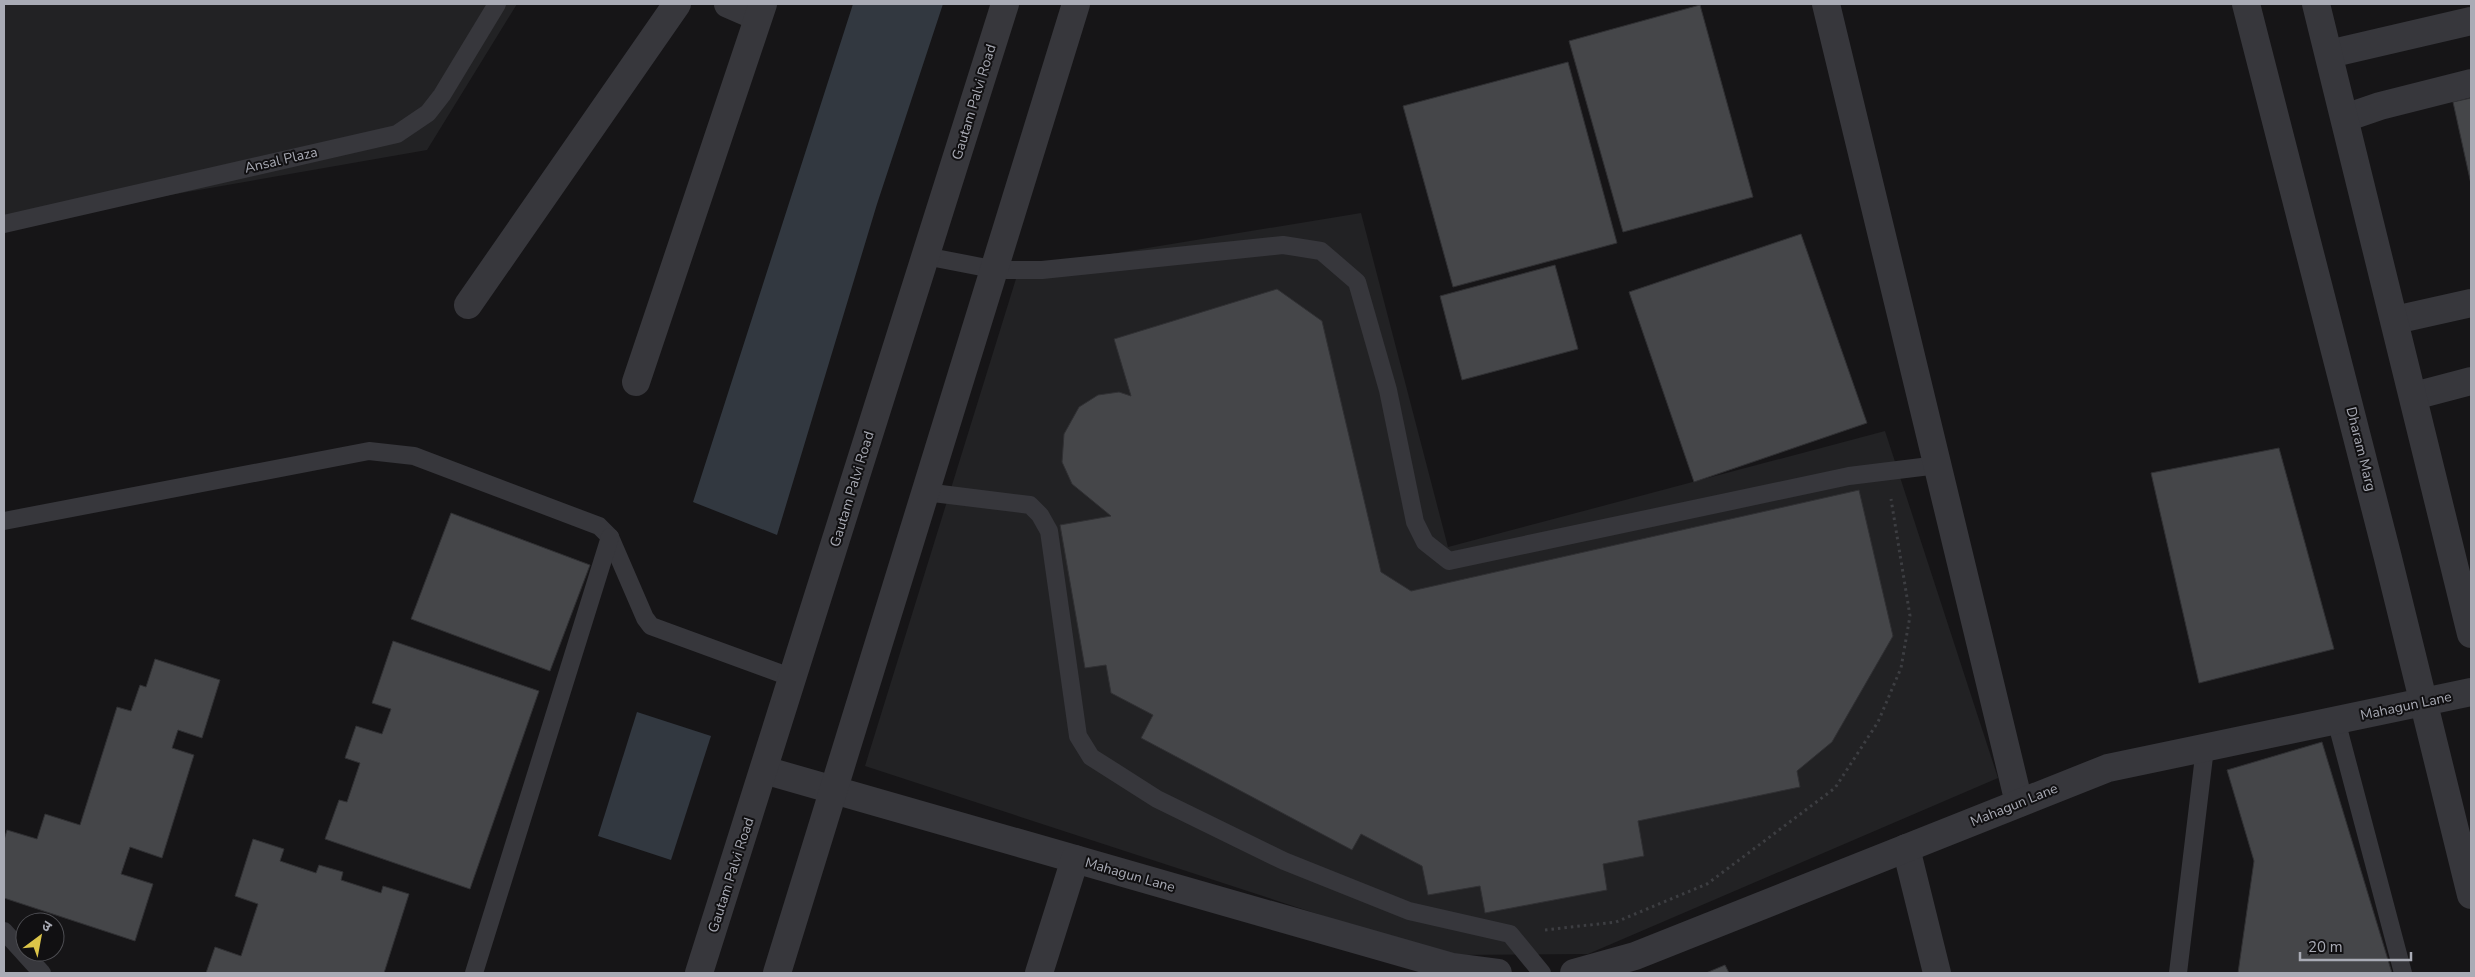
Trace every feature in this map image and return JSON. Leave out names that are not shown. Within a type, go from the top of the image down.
[{"type":"street","points":[[468,305],[677,4]]},
{"type":"street","points":[[636,382],[760,10],[728,4]]},
{"type":"street","name":"Gautam Palvi Road","points":[[699,973],[1005,4]]},
{"type":"street","points":[[777,973],[925,492],[996,270],[1076,4]]},
{"type":"street","points":[[1826,4],[2019,802]]},
{"type":"street","name":"Dharam Marg","points":[[2246,4],[2424,702],[2471,895]]},
{"type":"street","points":[[2316,4],[2414,396],[2471,634]]},
{"type":"street","points":[[2329,54],[2471,21]]},
{"type":"street","points":[[2345,118],[2380,106],[2471,83]]},
{"type":"street","points":[[2395,320],[2471,303]]},
{"type":"street","points":[[2414,396],[2471,381]]},
{"type":"street","name":"Mahagun Lane","points":[[1574,973],[1634,956],[2108,768],[2471,692]]},
{"type":"street","name":"Mahagun Lane","points":[[764,770],[1452,966],[1498,973]]},
{"type":"street","points":[[1906,848],[1937,973]]},
{"type":"street","points":[[1039,973],[1075,859]]},
{"type":"lane","name":"Ansal Plaza","points":[[4,224],[397,134],[428,113],[442,95],[497,4]]},
{"type":"lane","points":[[925,256],[996,270],[1042,270],[1283,245],[1321,252],[1357,282],[1388,390],[1415,522],[1425,542],[1449,561],[1848,476],[1938,465]]},
{"type":"lane","points":[[4,521],[369,451],[414,456],[599,526],[610,537],[645,618],[651,626],[793,678]]},
{"type":"lane","points":[[925,492],[1030,505],[1040,515],[1049,531],[1078,736],[1091,757],[1157,799],[1284,861],[1409,911],[1510,934],[1542,973]]},
{"type":"lane","points":[[474,973],[610,537]]},
{"type":"lane","points":[[2336,720],[2403,973]]},
{"type":"lane","points":[[2178,973],[2205,748]]},
{"type":"lane","points":[[4,931],[42,973]]},
{"type":"path","points":[[1510,934],[1616,922],[1707,884],[1835,788],[1878,722],[1901,668],[1910,616],[1886,472]]},
{"type":"shaded area","points":[[4,4],[517,4],[427,150],[4,224]]},
{"type":"shaded area","points":[[853,4],[943,4],[877,204],[777,535],[693,502]]},
{"type":"shaded area","points":[[1361,213],[1448,547],[1885,431],[1998,778],[1588,954],[1443,955],[865,766],[1019,269]]},
{"type":"shaded area","points":[[637,712],[711,736],[671,860],[598,836]]},
{"type":"building","points":[[1700,5],[1753,197],[1623,232],[1569,41]]},
{"type":"building","points":[[1568,62],[1617,243],[1453,287],[1403,106]]},
{"type":"building","points":[[2471,98],[2471,184],[2453,102]]},
{"type":"building","points":[[1801,234],[1867,423],[1694,482],[1629,292]]},
{"type":"building","points":[[1555,265],[1578,349],[1462,380],[1440,296]]},
{"type":"building","points":[[1277,289],[1322,321],[1381,572],[1411,591],[1859,490],[1893,636],[1832,742],[1797,771],[1800,787],[1638,821],[1644,856],[1603,864],[1607,890],[1485,913],[1480,886],[1428,895],[1422,866],[1361,834],[1352,850],[1141,738],[1153,715],[1111,693],[1106,665],[1085,668],[1060,525],[1111,516],[1072,484],[1062,462],[1064,434],[1079,407],[1098,395],[1119,392],[1131,396],[1114,339]]},
{"type":"building","points":[[2279,448],[2334,649],[2199,683],[2151,473]]},
{"type":"building","points":[[451,513],[590,565],[550,671],[411,619]]},
{"type":"building","points":[[393,641],[539,691],[470,889],[325,839],[339,800],[347,802],[360,763],[345,758],[356,726],[382,734],[391,709],[372,703]]},
{"type":"building","points":[[155,659],[220,680],[202,738],[178,730],[172,748],[194,755],[162,858],[130,847],[121,874],[153,884],[135,941],[65,918],[65,912],[47,912],[4,898],[4,840],[7,830],[37,839],[45,814],[80,825],[117,707],[131,711],[140,685],[146,687]]},
{"type":"building","points":[[2322,742],[2392,973],[2238,973],[2254,861],[2227,770]]},
{"type":"building","points":[[253,839],[284,849],[280,861],[316,873],[319,865],[343,872],[341,880],[381,893],[383,886],[409,894],[384,973],[206,973],[215,947],[241,956],[258,904],[235,896]]},
{"type":"building","points":[[1725,965],[1729,973],[1706,973]]}]
